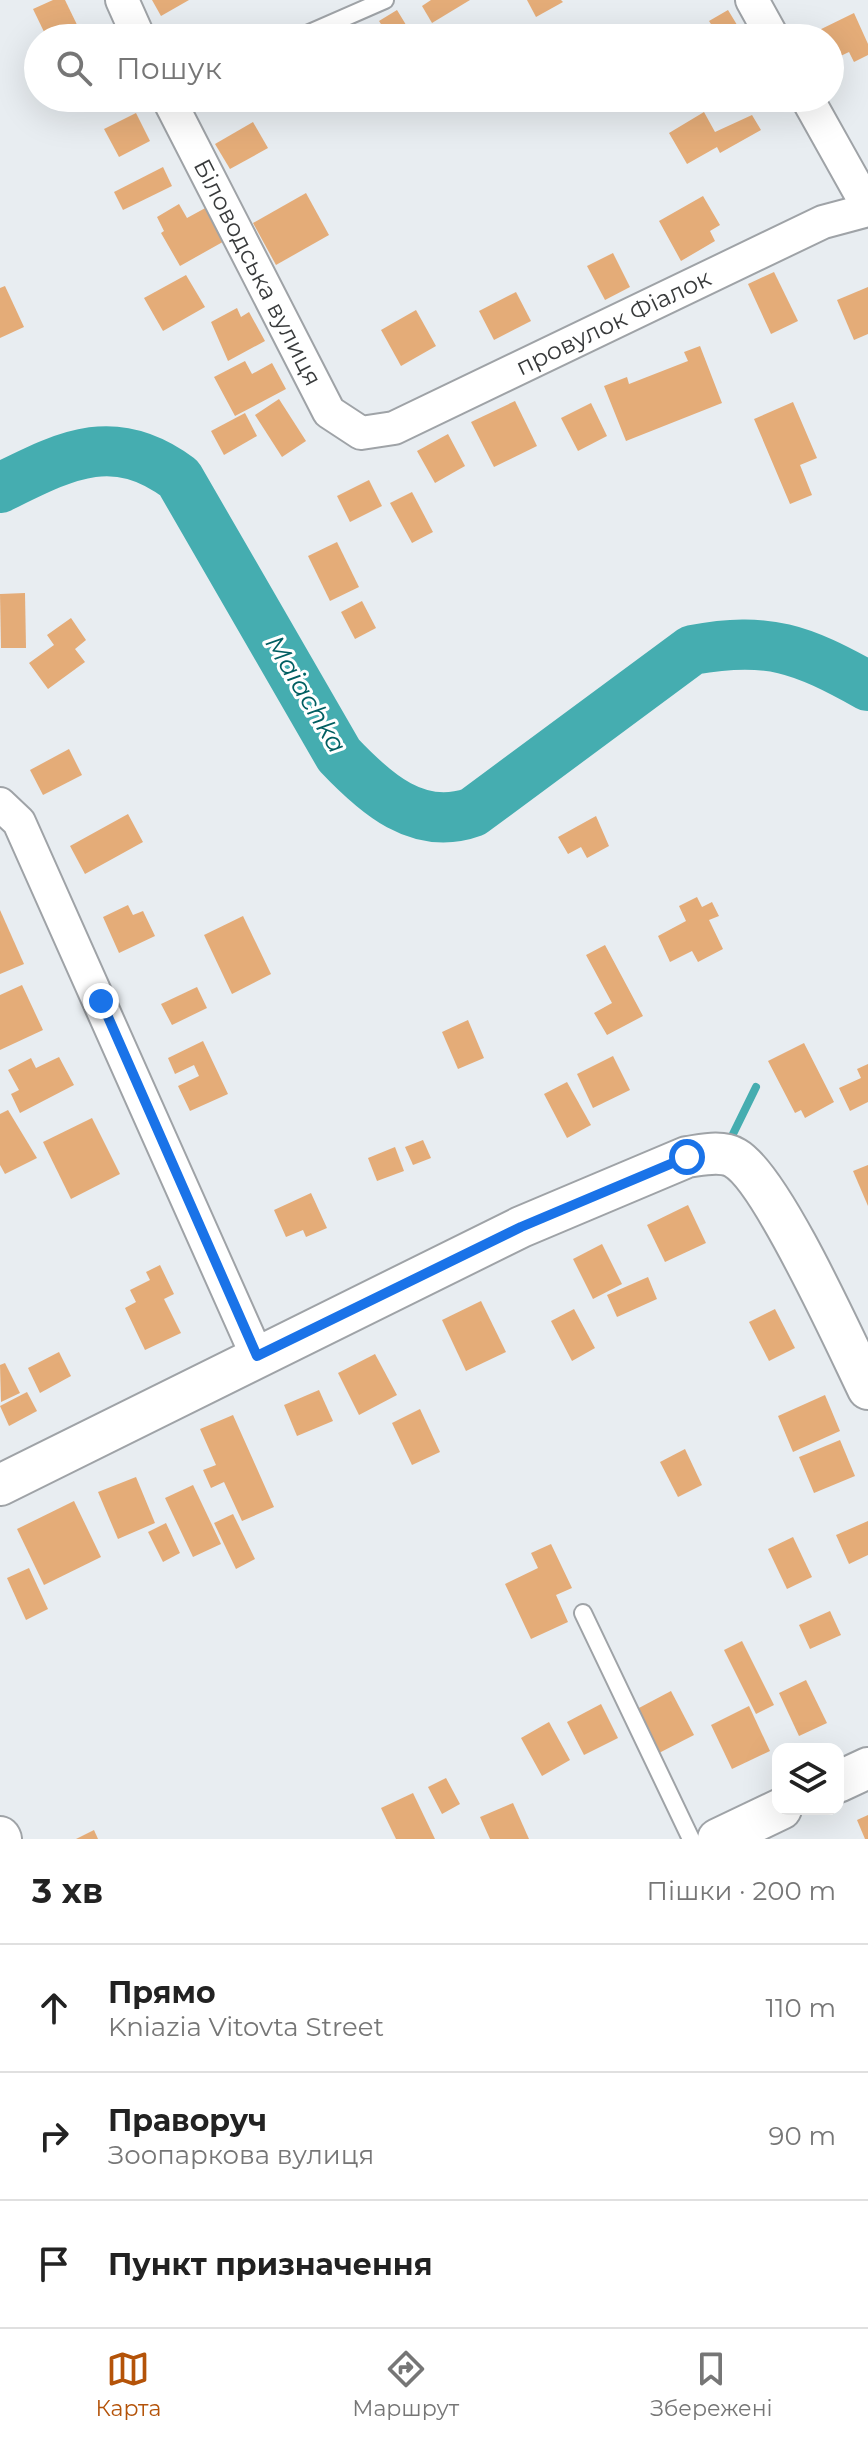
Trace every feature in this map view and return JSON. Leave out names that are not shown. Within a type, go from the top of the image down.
[{"type":"street","points":[[122,0],[133,24]]},
{"type":"street","points":[[752,0],[765,24]]},
{"type":"street","name":"Біловодська вулиця","points":[[175,112],[329,412],[361,433]]},
{"type":"street","points":[[815,112],[868,208]]},
{"type":"street","name":"провулок Фіалок","points":[[361,433],[394,428],[823,222],[868,208]]},
{"type":"street","points":[[0,804],[19,822],[257,1356]]},
{"type":"street","points":[[0,1485],[521,1227],[687,1157],[713,1153],[734,1158],[766,1191],[868,1389]]},
{"type":"street","points":[[844,1779],[868,1768]]},
{"type":"street","points":[[718,1839],[772,1813]]},
{"type":"lane","points":[[330,24],[385,0]]},
{"type":"lane","points":[[583,1613],[691,1839]]},
{"type":"building","points":[[53,0],[65,0],[77,24],[40,24],[33,9]]},
{"type":"building","points":[[152,0],[189,0],[161,16]]},
{"type":"building","points":[[431,0],[470,0],[432,23],[422,6]]},
{"type":"building","points":[[527,0],[561,0],[563,2],[536,17]]},
{"type":"building","points":[[397,10],[406,24],[381,24],[379,21]]},
{"type":"building","points":[[728,10],[736,24],[711,24],[709,21]]},
{"type":"building","points":[[854,13],[868,44],[868,55],[854,62],[849,52],[844,54],[844,24],[832,24]]},
{"type":"building","points":[[704,112],[715,132],[752,115],[761,130],[720,153],[717,147],[687,164],[669,133]]},
{"type":"building","points":[[136,113],[150,141],[119,157],[104,129]]},
{"type":"building","points":[[253,122],[268,148],[230,169],[215,144]]},
{"type":"building","points":[[163,167],[172,186],[123,210],[114,192]]},
{"type":"building","points":[[306,193],[329,235],[276,265],[253,223]]},
{"type":"building","points":[[703,196],[720,225],[710,231],[715,241],[681,261],[659,221]]},
{"type":"building","points":[[179,204],[187,218],[209,206],[228,239],[180,266],[161,233],[164,231],[157,217]]},
{"type":"building","points":[[613,253],[630,287],[605,300],[587,266]]},
{"type":"building","points":[[774,272],[798,321],[771,334],[748,284]]},
{"type":"building","points":[[186,275],[205,307],[163,331],[144,298]]},
{"type":"building","points":[[5,286],[24,327],[0,338],[0,288]]},
{"type":"building","points":[[868,287],[868,334],[854,340],[837,300]]},
{"type":"building","points":[[516,292],[531,321],[494,340],[479,311]]},
{"type":"building","points":[[237,308],[241,317],[249,312],[265,341],[228,361],[211,322]]},
{"type":"building","points":[[416,310],[436,346],[401,366],[381,330]]},
{"type":"building","points":[[700,346],[722,403],[626,441],[604,386],[627,377],[629,384],[688,361],[684,352]]},
{"type":"building","points":[[245,361],[252,374],[272,363],[286,389],[235,416],[214,377]]},
{"type":"building","points":[[279,399],[306,441],[282,457],[255,415]]},
{"type":"building","points":[[515,401],[537,446],[494,467],[471,422]]},
{"type":"building","points":[[793,402],[817,458],[800,465],[812,495],[790,504],[754,419]]},
{"type":"building","points":[[591,403],[607,436],[578,451],[561,418]]},
{"type":"building","points":[[245,413],[257,436],[224,455],[211,431]]},
{"type":"building","points":[[448,434],[465,466],[435,483],[417,451]]},
{"type":"building","points":[[369,480],[382,506],[350,522],[337,496]]},
{"type":"building","points":[[412,492],[433,532],[412,543],[390,503]]},
{"type":"building","points":[[337,542],[359,587],[330,601],[308,556]]},
{"type":"building","points":[[25,593],[26,648],[1,648],[0,594]]},
{"type":"building","points":[[362,601],[376,628],[355,639],[341,612]]},
{"type":"building","points":[[71,618],[86,640],[75,649],[85,662],[48,689],[29,663],[54,645],[47,635]]},
{"type":"building","points":[[69,749],[82,775],[43,795],[30,770]]},
{"type":"building","points":[[128,814],[143,842],[85,874],[70,846]]},
{"type":"building","points":[[596,816],[609,846],[587,858],[581,847],[568,854],[558,837]]},
{"type":"building","points":[[697,897],[702,907],[712,902],[719,916],[709,920],[723,949],[698,962],[692,951],[670,962],[658,936],[686,921],[679,906]]},
{"type":"building","points":[[128,905],[133,915],[143,911],[155,936],[119,953],[103,917]]},
{"type":"building","points":[[0,910],[24,964],[0,974]]},
{"type":"building","points":[[243,916],[271,974],[232,994],[204,935]]},
{"type":"building","points":[[605,945],[643,1016],[607,1035],[594,1013],[612,1003],[586,955]]},
{"type":"building","points":[[22,985],[43,1030],[0,1050],[0,995]]},
{"type":"building","points":[[197,987],[207,1008],[172,1025],[161,1004]]},
{"type":"building","points":[[468,1020],[484,1058],[458,1069],[442,1032]]},
{"type":"building","points":[[203,1041],[228,1094],[190,1111],[178,1086],[199,1076],[194,1065],[175,1074],[168,1058]]},
{"type":"building","points":[[804,1043],[834,1102],[805,1118],[801,1110],[795,1113],[768,1061]]},
{"type":"building","points":[[613,1056],[630,1090],[593,1108],[577,1074]]},
{"type":"building","points":[[59,1057],[74,1085],[20,1113],[11,1094],[19,1090],[8,1070],[31,1058],[36,1068]]},
{"type":"building","points":[[868,1064],[868,1102],[850,1111],[839,1088],[861,1078],[857,1069]]},
{"type":"building","points":[[567,1082],[591,1125],[567,1138],[544,1094]]},
{"type":"building","points":[[8,1110],[37,1158],[5,1174],[0,1165],[0,1114]]},
{"type":"building","points":[[92,1118],[120,1174],[71,1199],[43,1142]]},
{"type":"building","points":[[423,1140],[431,1158],[413,1165],[405,1147]]},
{"type":"building","points":[[395,1147],[404,1171],[377,1181],[368,1158]]},
{"type":"building","points":[[868,1165],[868,1206],[853,1171]]},
{"type":"building","points":[[311,1193],[327,1228],[306,1237],[303,1230],[286,1237],[274,1210]]},
{"type":"building","points":[[688,1205],[706,1243],[665,1262],[647,1225]]},
{"type":"building","points":[[602,1244],[622,1284],[593,1299],[573,1259]]},
{"type":"building","points":[[160,1265],[174,1294],[164,1299],[181,1333],[145,1350],[125,1308],[136,1302],[130,1290],[150,1280],[146,1272]]},
{"type":"building","points":[[648,1277],[657,1299],[617,1317],[607,1295]]},
{"type":"building","points":[[481,1301],[506,1352],[466,1371],[442,1320]]},
{"type":"building","points":[[574,1309],[595,1348],[572,1361],[551,1321]]},
{"type":"building","points":[[775,1309],[795,1348],[769,1361],[749,1322]]},
{"type":"building","points":[[59,1352],[71,1376],[40,1393],[28,1368]]},
{"type":"building","points":[[375,1354],[397,1395],[359,1415],[338,1373]]},
{"type":"building","points":[[5,1363],[20,1393],[1,1402],[0,1365]]},
{"type":"building","points":[[319,1390],[333,1421],[297,1436],[284,1405]]},
{"type":"building","points":[[27,1392],[37,1411],[9,1426],[0,1406]]},
{"type":"building","points":[[825,1395],[840,1431],[793,1452],[778,1416]]},
{"type":"building","points":[[420,1409],[440,1452],[412,1465],[392,1423]]},
{"type":"building","points":[[233,1415],[274,1507],[242,1521],[224,1482],[211,1488],[203,1470],[216,1465],[200,1429]]},
{"type":"building","points":[[840,1440],[855,1476],[814,1493],[799,1457]]},
{"type":"building","points":[[685,1449],[702,1485],[678,1497],[660,1462]]},
{"type":"building","points":[[136,1477],[155,1523],[118,1539],[98,1492]]},
{"type":"building","points":[[193,1485],[221,1544],[193,1557],[165,1498]]},
{"type":"building","points":[[74,1501],[101,1557],[44,1585],[17,1529]]},
{"type":"building","points":[[233,1514],[255,1559],[236,1569],[214,1523]]},
{"type":"building","points":[[868,1521],[868,1555],[849,1564],[836,1535]]},
{"type":"building","points":[[166,1523],[180,1553],[163,1562],[148,1532]]},
{"type":"building","points":[[793,1537],[812,1577],[787,1589],[768,1549]]},
{"type":"building","points":[[551,1544],[572,1588],[556,1595],[568,1622],[531,1639],[505,1584],[538,1568],[531,1553]]},
{"type":"building","points":[[29,1568],[48,1609],[26,1620],[7,1578]]},
{"type":"building","points":[[830,1611],[841,1635],[810,1649],[799,1625]]},
{"type":"building","points":[[742,1641],[774,1705],[756,1714],[724,1650]]},
{"type":"building","points":[[806,1680],[827,1723],[799,1736],[779,1693]]},
{"type":"building","points":[[671,1691],[694,1735],[659,1753],[637,1709]]},
{"type":"building","points":[[601,1704],[618,1738],[584,1755],[567,1722]]},
{"type":"building","points":[[749,1706],[770,1751],[732,1769],[711,1725]]},
{"type":"building","points":[[549,1722],[570,1760],[542,1776],[521,1738]]},
{"type":"building","points":[[446,1778],[460,1804],[442,1814],[428,1787]]},
{"type":"building","points":[[413,1793],[435,1839],[396,1839],[381,1808]]},
{"type":"building","points":[[513,1803],[529,1839],[490,1839],[480,1817]]},
{"type":"building","points":[[868,1815],[868,1839],[865,1839],[857,1820]]},
{"type":"building","points":[[94,1830],[98,1839],[76,1839]]},
{"type":"waterway","name":"Maiachka","points":[[0,488],[68,458],[110,451],[132,454],[155,463],[179,478],[339,755],[367,783],[416,813],[453,817],[473,812],[692,650],[743,645],[784,649],[823,663],[868,686]]},
{"type":"waterway","points":[[733,1134],[756,1087]]},
{"type":"route","points":[[101,1001],[257,1356],[521,1227],[687,1157]]}]
